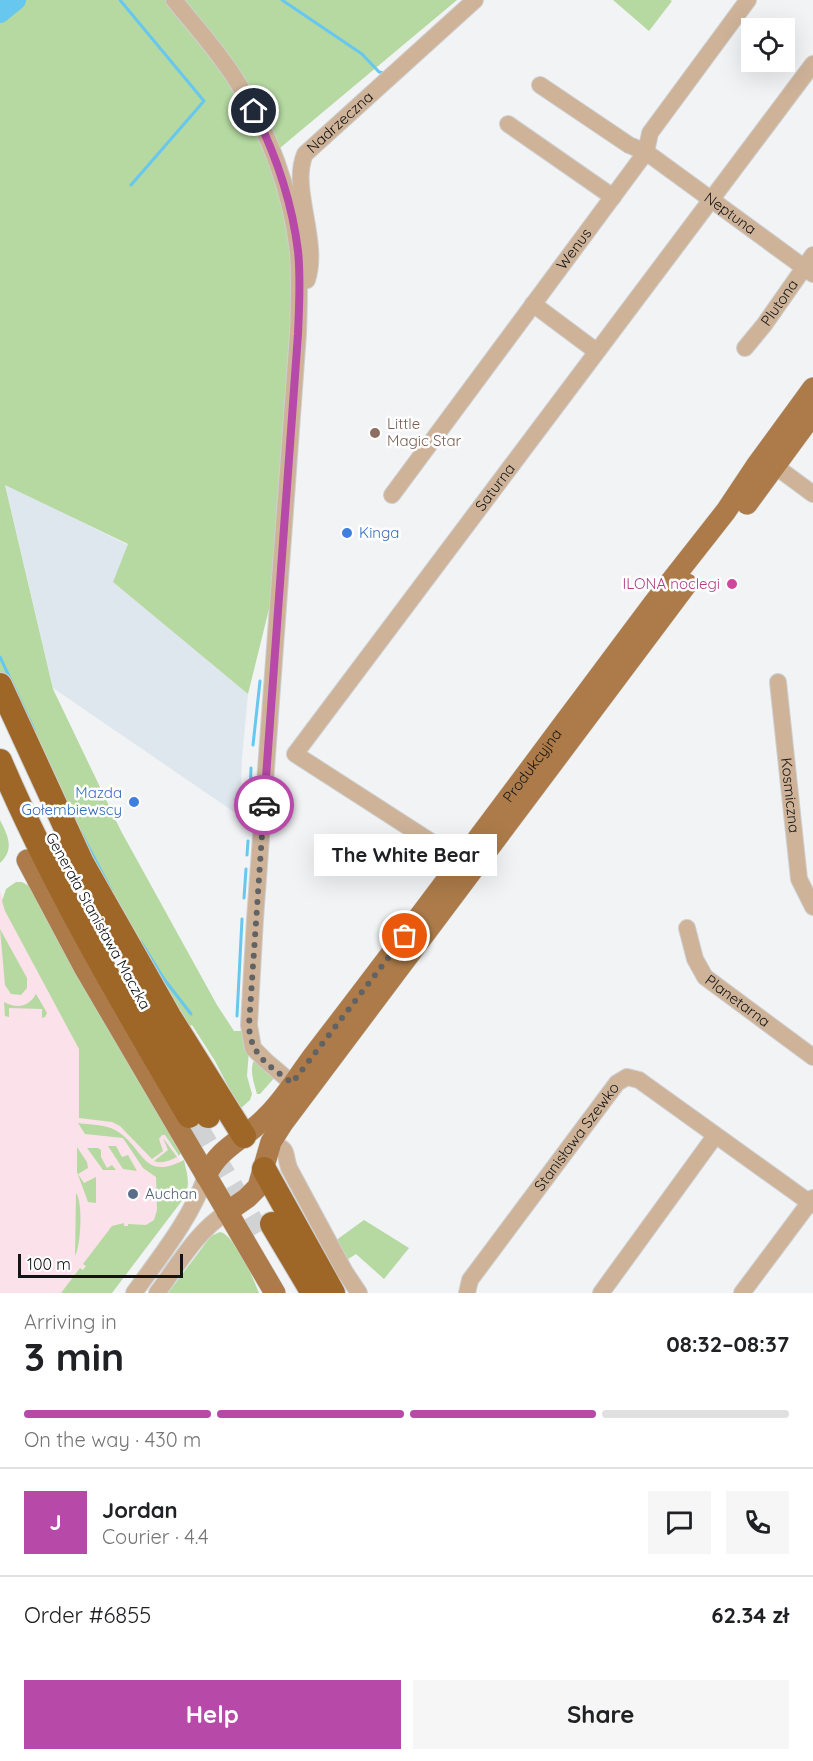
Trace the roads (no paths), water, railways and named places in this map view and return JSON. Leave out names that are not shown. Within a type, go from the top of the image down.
[{"type":"highway","points":[[0,685],[82,863],[169,1016],[244,1136]]},
{"type":"highway","name":"Generała Stanisława Maczka","points":[[0,720],[43,821],[201,1120],[70,909],[22,812],[0,761]]},
{"type":"highway","points":[[0,798],[27,860]]},
{"type":"highway","points":[[264,1169],[333,1293]]},
{"type":"highway","points":[[294,1293],[265,1228],[313,1293]]},
{"type":"main road","name":"Produkcyjna","points":[[227,1212],[247,1198],[258,1186],[271,1142],[283,1123],[400,956],[769,461],[813,388]]},
{"type":"main road","name":"Produkcyjna","points":[[206,1176],[212,1163],[221,1152],[244,1136],[270,1113],[292,1083],[400,956],[461,861],[653,604],[769,461],[813,414]]},
{"type":"main road","points":[[27,860],[85,969],[275,1293]]},
{"type":"main road","points":[[244,1136],[264,1169]]},
{"type":"street","points":[[174,0],[225,64],[245,95],[262,128],[282,179],[293,218],[299,282],[298,334],[255,919],[249,1032],[253,1048],[292,1083]]},
{"type":"street","name":"Nadrzeczna","points":[[299,282],[307,280],[310,271],[309,235],[301,180],[301,164],[306,154],[475,0]]},
{"type":"street","name":"Wenus","points":[[392,495],[646,152],[650,133],[748,0]]},
{"type":"street","name":"Saturna","points":[[295,754],[813,64]]},
{"type":"street","name":"Neptuna","points":[[540,85],[628,145],[646,152],[710,199],[810,266]]},
{"type":"street","points":[[508,124],[613,197]]},
{"type":"street","name":"Plutona","points":[[745,348],[810,266]]},
{"type":"street","points":[[532,304],[596,351]]},
{"type":"street","points":[[769,461],[813,494]]},
{"type":"street","name":"Kosmiczna","points":[[778,682],[799,879],[813,907]]},
{"type":"street","points":[[269,748],[295,754],[461,861]]},
{"type":"street","name":"Planetarna","points":[[687,928],[695,959],[705,977],[813,1057]]},
{"type":"street","name":"Stanisława Szewko","points":[[467,1293],[470,1280],[617,1083],[627,1077],[639,1080],[715,1136],[812,1202]]},
{"type":"street","points":[[601,1293],[715,1136]]},
{"type":"street","points":[[271,1142],[286,1152],[290,1167],[345,1272],[359,1293]]},
{"type":"street","points":[[134,1293],[183,1226],[206,1176]]},
{"type":"street","points":[[742,1293],[812,1202]]},
{"type":"street","points":[[157,1293],[202,1232],[214,1220],[227,1212]]},
{"type":"waterway","points":[[0,13],[16,0]]},
{"type":"waterway","points":[[120,0],[204,101],[131,185]]},
{"type":"waterway","points":[[282,0],[362,54],[379,72],[384,73]]},
{"type":"waterway","points":[[0,657],[34,730]]},
{"type":"waterway","points":[[253,745],[260,681]]},
{"type":"waterway","points":[[249,827],[251,768]]},
{"type":"waterway","points":[[79,829],[111,890]]},
{"type":"waterway","points":[[247,855],[248,841]]},
{"type":"waterway","points":[[244,898],[246,869]]},
{"type":"waterway","points":[[237,1016],[242,919]]},
{"type":"waterway","points":[[141,942],[164,979],[191,1014]]},
{"type":"tunnel","points":[[194,1124],[258,1233]]},
{"type":"place","name":"Little Magic Star","points":[[375,433]]},
{"type":"place","name":"Kinga","points":[[347,533]]},
{"type":"place","name":"ILONA noclegi","points":[[732,584]]},
{"type":"place","name":"Mazda Gołembiewscy","points":[[134,802]]},
{"type":"place","name":"The White Bear","points":[[405,936]]},
{"type":"place","name":"Auchan","points":[[133,1194]]}]
